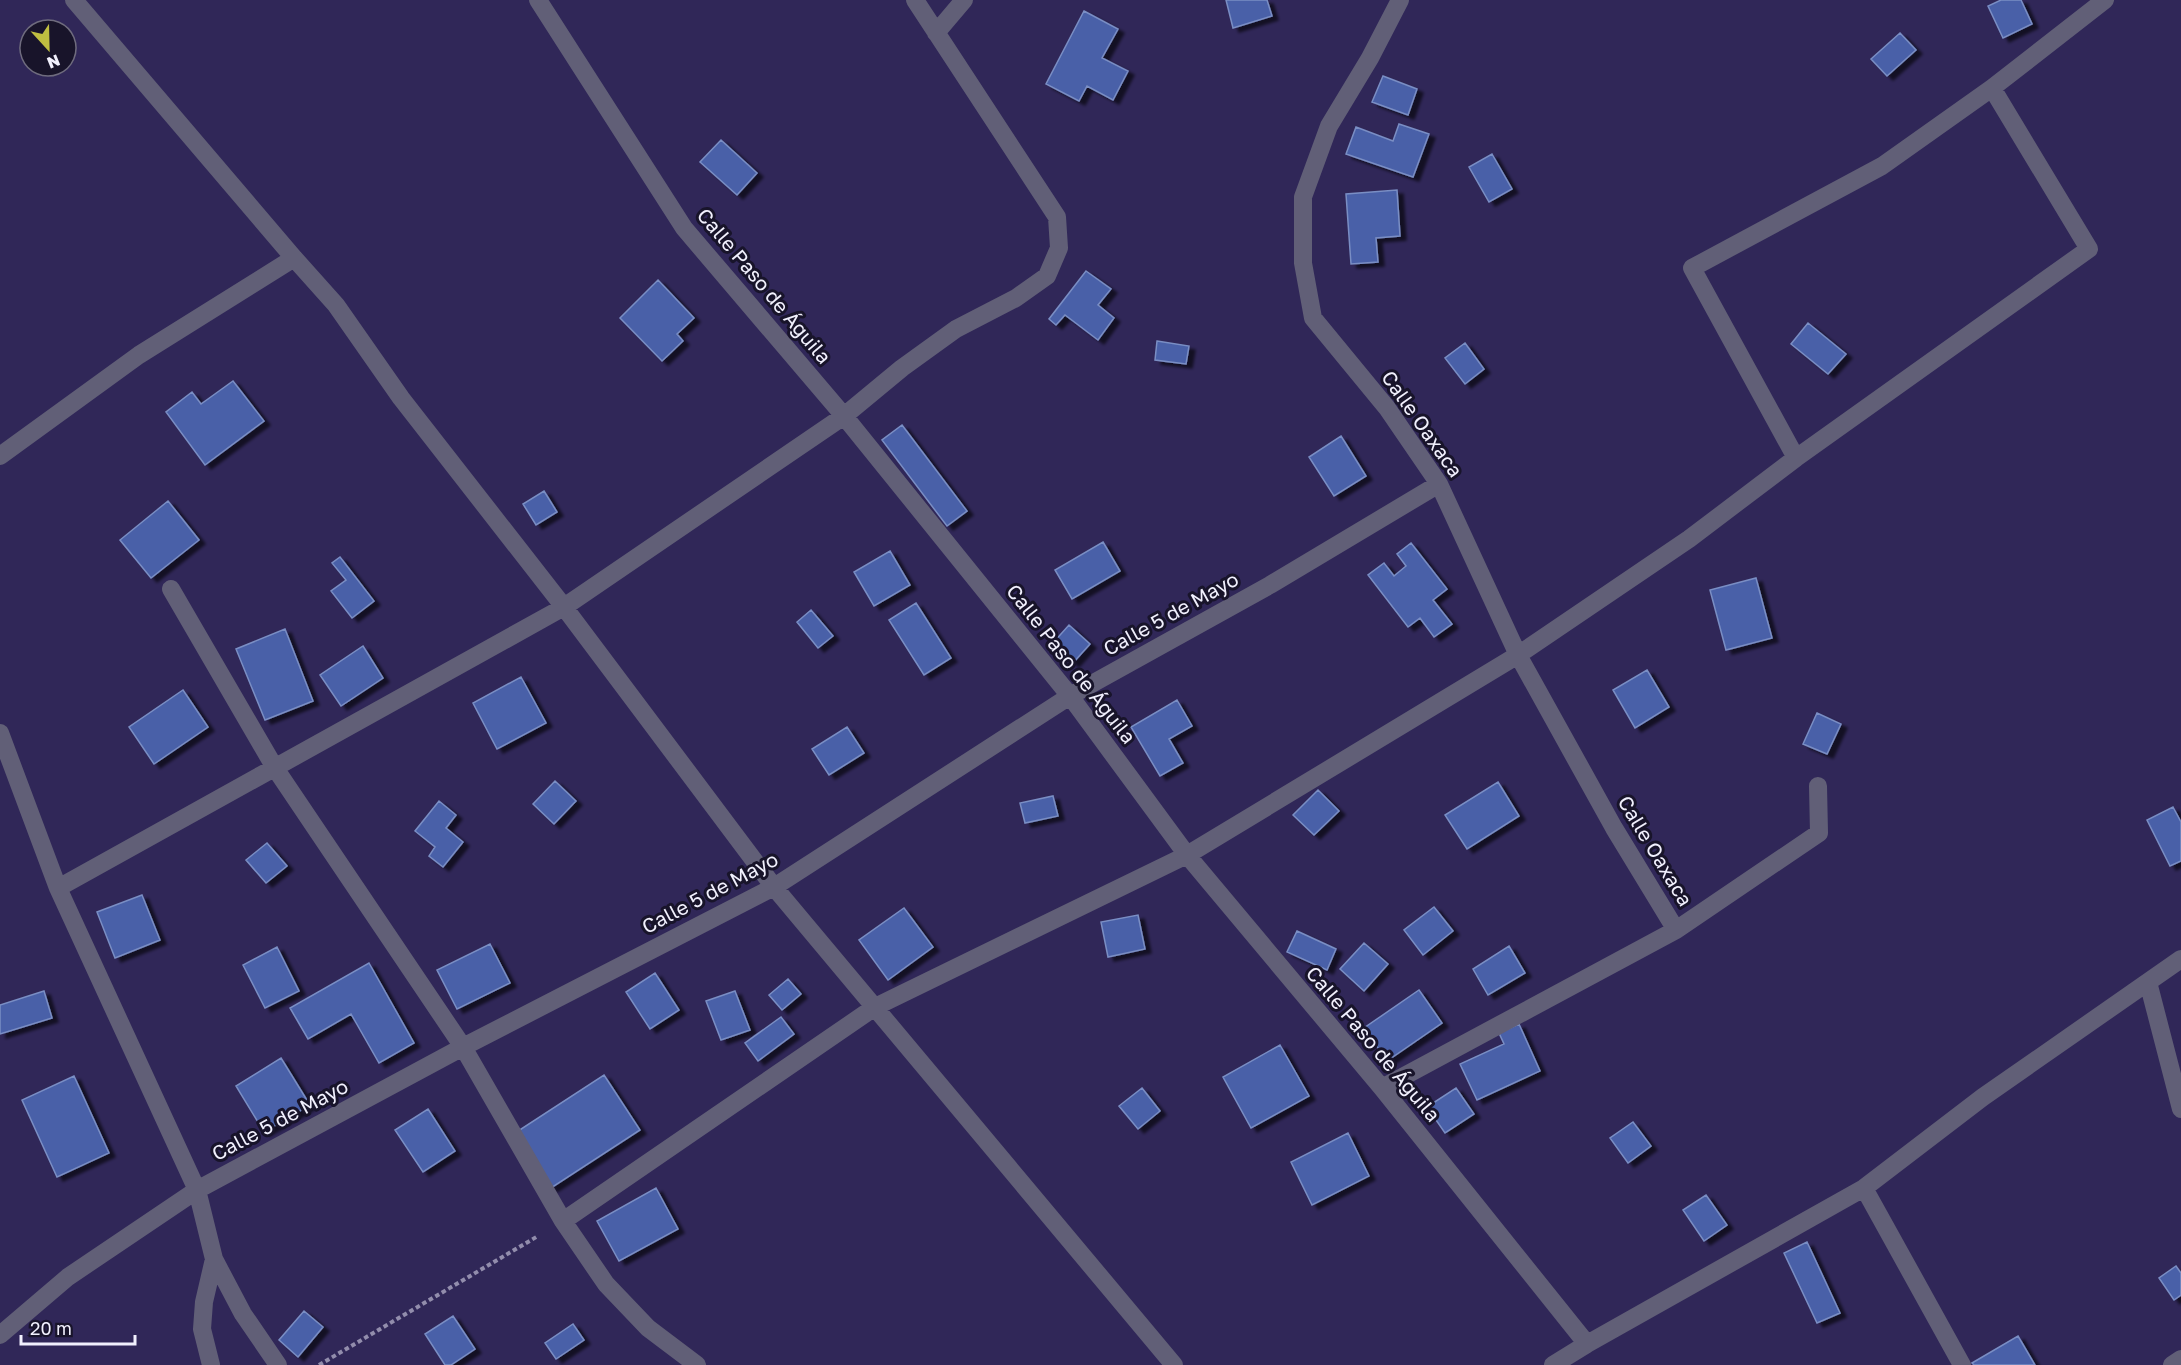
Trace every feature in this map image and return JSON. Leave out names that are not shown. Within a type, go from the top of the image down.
[{"type":"street","points":[[74,0],[336,306],[401,398],[564,607],[774,886],[1174,1365]]},
{"type":"street","name":"Calle Paso de Águila","points":[[537,0],[684,228],[844,416],[1070,696],[1187,855],[1382,1088],[1587,1344]]},
{"type":"street","points":[[58,888],[564,607],[844,416],[902,368],[956,329],[1016,298],[1047,276],[1059,248],[1057,217],[915,0]]},
{"type":"street","points":[[936,33],[964,0]]},
{"type":"street","name":"Calle Oaxaca","points":[[1400,0],[1370,58],[1329,126],[1303,197],[1303,262],[1312,318],[1387,408],[1439,484],[1518,655],[1614,828],[1676,930]]},
{"type":"street","points":[[1796,458],[1692,268],[1882,166],[1992,88],[2104,0]]},
{"type":"street","points":[[563,1221],[875,1007],[1187,855],[1518,655],[1689,538],[1796,458],[2089,249],[1992,88]]},
{"type":"street","points":[[0,456],[139,355],[294,258]]},
{"type":"street","name":"Calle 5 de Mayo","points":[[0,1335],[68,1277],[197,1190],[463,1047],[774,886],[1070,696],[1270,585],[1439,484]]},
{"type":"street","points":[[171,589],[274,768],[463,1047],[563,1221],[606,1284],[648,1328],[697,1365]]},
{"type":"street","points":[[0,733],[58,888],[197,1190],[214,1259],[243,1314],[278,1365]]},
{"type":"street","points":[[1382,1088],[1676,930],[1819,833],[1818,786]]},
{"type":"street","points":[[1553,1365],[1864,1188],[1983,1097],[2181,959]]},
{"type":"street","points":[[2148,982],[2181,1109]]},
{"type":"street","points":[[1864,1188],[1962,1365]]},
{"type":"street","points":[[211,1365],[202,1329],[204,1302],[214,1259]]},
{"type":"street","points":[[2172,1365],[2181,1359]]},
{"type":"path","points":[[319,1365],[563,1221]]},
{"type":"building","points":[[1226,0],[1267,0],[1272,16],[1233,28]]},
{"type":"building","points":[[2001,0],[2021,0],[2032,24],[2003,38],[1988,6]]},
{"type":"building","points":[[1084,11],[1118,29],[1102,58],[1128,71],[1113,100],[1087,86],[1079,101],[1046,84]]},
{"type":"building","points":[[1900,33],[1916,50],[1887,76],[1871,59]]},
{"type":"building","points":[[1383,76],[1417,89],[1408,115],[1372,102]]},
{"type":"building","points":[[1399,124],[1429,134],[1413,177],[1346,154],[1356,127],[1393,141]]},
{"type":"building","points":[[721,140],[757,173],[737,195],[700,162]]},
{"type":"building","points":[[1492,154],[1512,189],[1489,202],[1469,167]]},
{"type":"building","points":[[1397,190],[1400,236],[1376,238],[1378,262],[1351,264],[1346,194]]},
{"type":"building","points":[[1086,271],[1111,289],[1098,305],[1114,318],[1098,340],[1065,315],[1056,325],[1049,319]]},
{"type":"building","points":[[658,280],[694,318],[677,334],[683,341],[662,361],[620,318]]},
{"type":"building","points":[[1808,323],[1846,354],[1828,374],[1791,344]]},
{"type":"building","points":[[1157,341],[1189,346],[1186,364],[1155,360]]},
{"type":"building","points":[[1465,343],[1484,369],[1465,384],[1445,358]]},
{"type":"building","points":[[233,381],[264,421],[205,465],[166,412],[192,392],[201,404]]},
{"type":"building","points":[[902,425],[967,511],[947,526],[882,440]]},
{"type":"building","points":[[1341,436],[1366,476],[1334,496],[1309,457]]},
{"type":"building","points":[[544,491],[557,512],[536,525],[523,504]]},
{"type":"building","points":[[168,501],[199,540],[151,578],[120,540]]},
{"type":"building","points":[[1103,542],[1120,571],[1072,599],[1055,570]]},
{"type":"building","points":[[1411,543],[1447,589],[1433,600],[1452,624],[1434,637],[1420,618],[1408,627],[1368,575],[1384,563],[1394,576],[1406,566],[1397,554]]},
{"type":"building","points":[[890,551],[910,585],[874,606],[854,572]]},
{"type":"building","points":[[340,557],[374,601],[352,618],[331,591],[346,580],[332,563]]},
{"type":"building","points":[[1756,578],[1772,638],[1726,650],[1710,590]]},
{"type":"building","points":[[916,603],[951,658],[924,675],[889,620]]},
{"type":"building","points":[[811,610],[833,636],[818,648],[797,622]]},
{"type":"building","points":[[1069,625],[1090,644],[1073,663],[1052,644]]},
{"type":"building","points":[[285,629],[313,701],[265,720],[236,649]]},
{"type":"building","points":[[363,646],[383,678],[341,706],[320,675]]},
{"type":"building","points":[[1647,670],[1669,707],[1635,728],[1613,690]]},
{"type":"building","points":[[521,677],[546,723],[497,749],[473,703]]},
{"type":"building","points":[[183,690],[208,727],[154,764],[129,727]]},
{"type":"building","points":[[1177,700],[1192,726],[1169,739],[1183,763],[1160,776],[1131,727]]},
{"type":"building","points":[[1817,713],[1841,724],[1827,754],[1803,744]]},
{"type":"building","points":[[847,727],[864,753],[829,775],[812,749]]},
{"type":"building","points":[[555,781],[576,801],[554,824],[533,804]]},
{"type":"building","points":[[1498,782],[1519,816],[1467,849],[1445,815]]},
{"type":"building","points":[[1318,790],[1339,811],[1314,835],[1293,815]]},
{"type":"building","points":[[1053,796],[1058,816],[1025,823],[1020,803]]},
{"type":"building","points":[[439,801],[456,815],[446,828],[463,842],[443,867],[429,856],[435,847],[415,831]]},
{"type":"building","points":[[2173,807],[2181,822],[2181,861],[2170,866],[2147,820]]},
{"type":"building","points":[[267,843],[287,866],[266,883],[246,860]]},
{"type":"building","points":[[142,895],[160,940],[115,958],[97,912]]},
{"type":"building","points":[[1434,907],[1453,931],[1423,955],[1404,930]]},
{"type":"building","points":[[904,908],[933,947],[888,980],[859,940]]},
{"type":"building","points":[[1138,915],[1145,949],[1108,957],[1101,922]]},
{"type":"building","points":[[1297,931],[1336,949],[1327,970],[1287,952]]},
{"type":"building","points":[[1364,943],[1388,964],[1364,991],[1340,969]]},
{"type":"building","points":[[490,944],[510,983],[457,1009],[437,970]]},
{"type":"building","points":[[1509,946],[1525,973],[1488,995],[1473,969]]},
{"type":"building","points":[[277,947],[299,991],[265,1008],[243,965]]},
{"type":"building","points":[[369,963],[414,1043],[379,1063],[351,1014],[308,1039],[290,1008]]},
{"type":"building","points":[[655,973],[679,1010],[650,1029],[626,992]]},
{"type":"building","points":[[788,979],[801,994],[782,1010],[769,995]]},
{"type":"building","points":[[1419,990],[1442,1023],[1387,1061],[1364,1028]]},
{"type":"building","points":[[44,991],[52,1018],[0,1034],[0,1005]]},
{"type":"building","points":[[735,991],[750,1030],[721,1040],[706,1001]]},
{"type":"building","points":[[781,1017],[794,1034],[758,1061],[745,1043]]},
{"type":"building","points":[[1519,1024],[1540,1071],[1477,1100],[1460,1064],[1504,1044],[1499,1033]]},
{"type":"building","points":[[1280,1045],[1309,1096],[1251,1128],[1223,1077]]},
{"type":"building","points":[[281,1058],[310,1105],[264,1132],[236,1086]]},
{"type":"building","points":[[604,1075],[640,1130],[551,1188],[515,1133]]},
{"type":"building","points":[[74,1076],[109,1153],[57,1177],[22,1100]]},
{"type":"building","points":[[1142,1088],[1160,1111],[1138,1129],[1119,1106]]},
{"type":"building","points":[[1456,1088],[1474,1114],[1445,1133],[1427,1107]]},
{"type":"building","points":[[428,1109],[455,1151],[423,1172],[395,1130]]},
{"type":"building","points":[[1633,1122],[1651,1146],[1628,1163],[1610,1138]]},
{"type":"building","points":[[1348,1133],[1369,1176],[1312,1205],[1291,1162]]},
{"type":"building","points":[[656,1188],[678,1229],[619,1261],[597,1221]]},
{"type":"building","points":[[1706,1195],[1727,1225],[1704,1241],[1683,1210]]},
{"type":"building","points":[[1807,1242],[1840,1313],[1817,1323],[1784,1253]]},
{"type":"building","points":[[2176,1266],[2181,1273],[2181,1295],[2174,1300],[2159,1278]]},
{"type":"building","points":[[304,1311],[323,1327],[298,1357],[279,1340]]},
{"type":"building","points":[[453,1316],[475,1349],[451,1365],[445,1365],[425,1334]]},
{"type":"building","points":[[573,1324],[584,1340],[556,1359],[545,1343]]},
{"type":"building","points":[[2018,1336],[2035,1365],[1974,1365],[1972,1363]]}]
